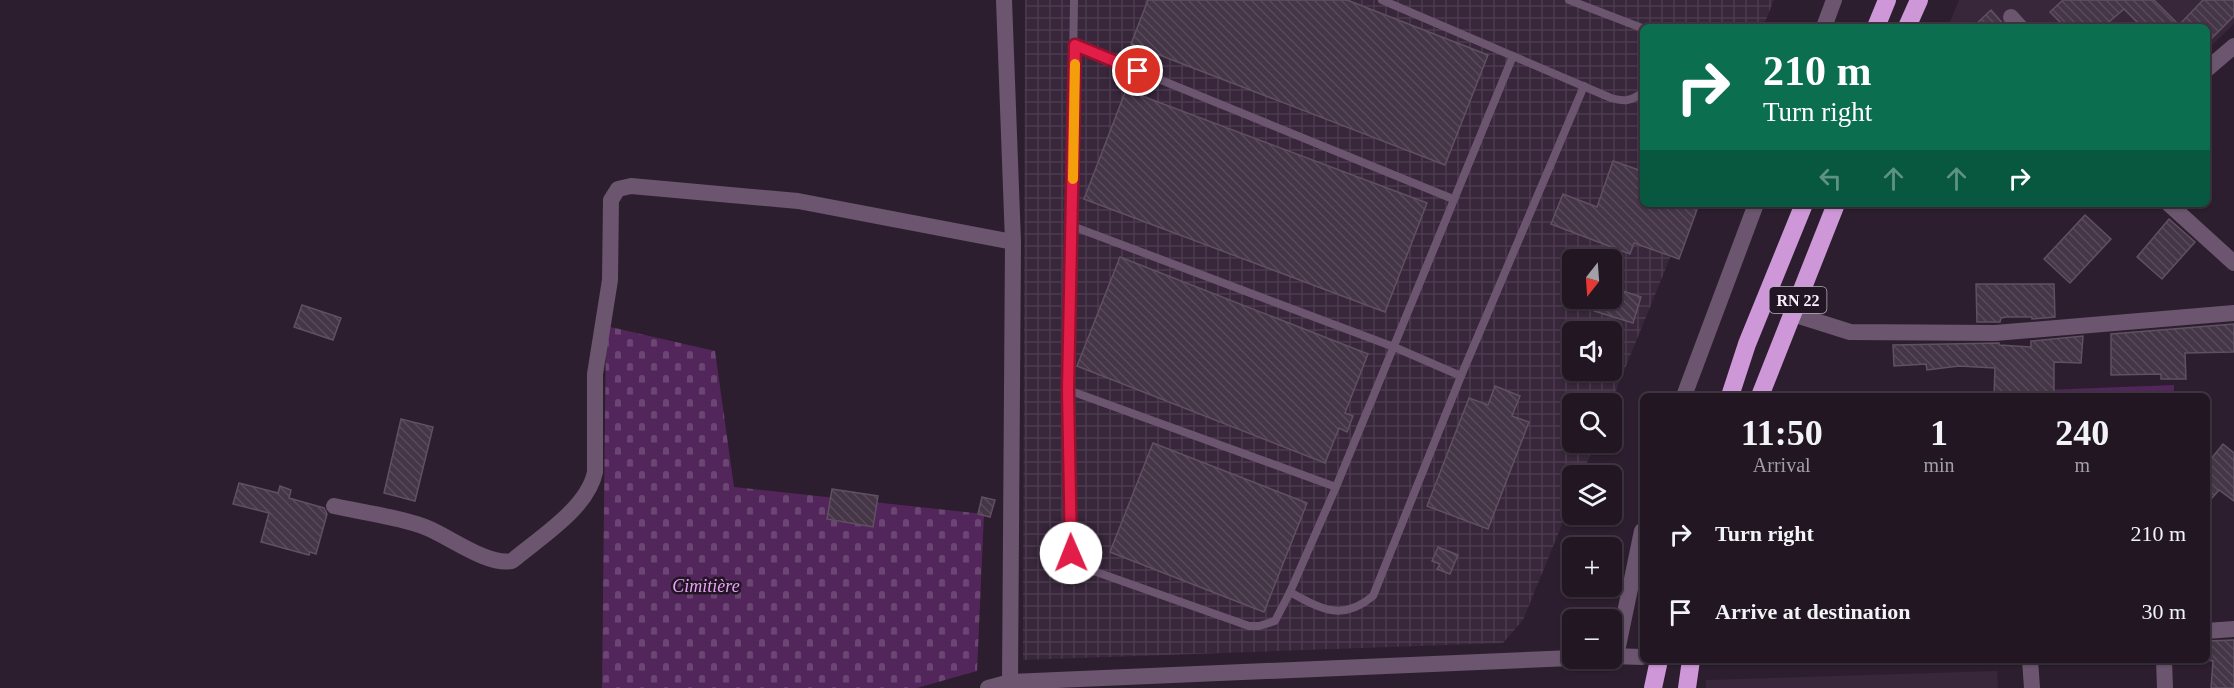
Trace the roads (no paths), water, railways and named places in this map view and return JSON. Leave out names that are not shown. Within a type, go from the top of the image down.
[{"type":"highway","points":[[1877,24],[1887,0]]},
{"type":"highway","points":[[1908,24],[1919,0]]},
{"type":"highway","name":"RN 22","points":[[1731,393],[1747,344],[1803,207]]},
{"type":"highway","name":"RN 22","points":[[1761,393],[1835,207]]},
{"type":"highway","points":[[1653,688],[1658,663]]},
{"type":"highway","points":[[1687,688],[1691,663]]},
{"type":"street","points":[[1004,0],[1013,242],[1010,682]]},
{"type":"street","points":[[1825,24],[1834,0]]},
{"type":"street","points":[[2210,67],[2234,46]]},
{"type":"street","points":[[334,506],[425,526],[488,558],[506,562],[512,561],[560,522],[586,494],[593,484],[595,472],[596,374],[610,280],[611,200],[618,189],[631,186],[798,201],[1013,242]]},
{"type":"street","points":[[1685,393],[1755,207]]},
{"type":"street","points":[[2172,207],[2234,262]]},
{"type":"street","points":[[1793,314],[1850,332],[1995,333],[2234,313]]},
{"type":"street","points":[[1622,620],[1640,540]]},
{"type":"street","points":[[2210,631],[2234,629]]},
{"type":"street","points":[[1622,656],[1640,657]]},
{"type":"street","points":[[988,688],[1010,682],[1562,658]]},
{"type":"street","points":[[2030,663],[2032,688]]},
{"type":"street","points":[[2164,663],[2165,688]]},
{"type":"lane","points":[[1074,0],[1068,390],[1071,553],[1077,564],[1249,626],[1259,626],[1275,621],[1290,592],[1336,487],[1513,56]]},
{"type":"lane","points":[[1382,0],[1624,102],[1640,94]]},
{"type":"lane","points":[[1569,0],[1640,27]]},
{"type":"lane","points":[[1075,45],[1453,199]]},
{"type":"lane","points":[[1290,592],[1320,608],[1341,611],[1359,608],[1373,596],[1461,376],[1584,86]]},
{"type":"lane","points":[[1072,226],[1394,347],[1461,376]]},
{"type":"lane","points":[[1068,390],[1336,487]]},
{"type":"park label","name":"Cimitière","points":[[706,586]]}]
